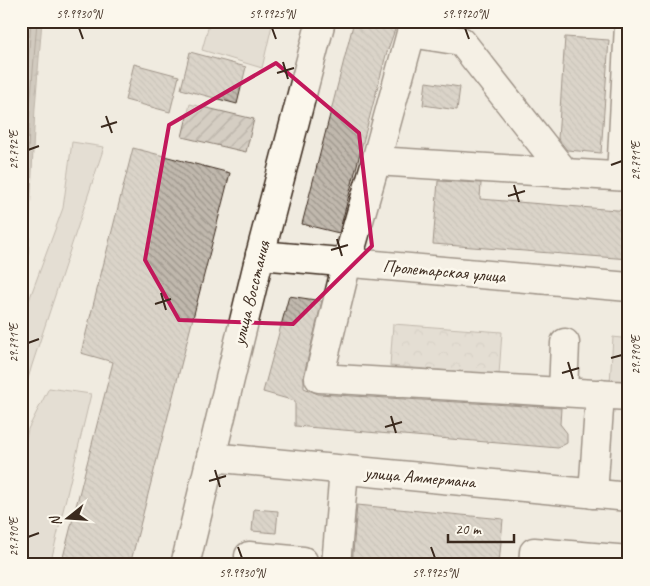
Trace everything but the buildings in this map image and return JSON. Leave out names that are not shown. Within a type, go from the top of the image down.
[{"type":"street","name":"улица Восстания","points":[[185,565],[260,255],[321,21]]},
{"type":"street","points":[[376,161],[625,176],[629,25]]},
{"type":"street","points":[[565,172],[461,41],[411,33],[347,262],[319,378],[629,396]]},
{"type":"street","name":"Пролетарская улица","points":[[260,255],[629,287]]},
{"type":"street","points":[[563,392],[565,343]]},
{"type":"street","points":[[593,494],[600,394]]},
{"type":"street","name":"улица Аммермана","points":[[211,457],[629,497]]},
{"type":"street","points":[[250,556],[303,563],[304,553],[337,560],[344,470]]},
{"type":"street","points":[[533,565],[534,552],[629,560]]},
{"type":"highlighted area","points":[[276,63],[359,133],[372,246],[293,324],[179,320],[145,260],[169,125]]},
{"type":"green space","points":[[210,21],[273,21],[262,68],[202,50]]},
{"type":"green space","points":[[190,104],[254,119],[246,152],[182,137]]},
{"type":"green space","points":[[72,142],[104,147],[21,402],[21,322],[63,208]]},
{"type":"green space","points":[[393,324],[502,332],[499,375],[390,366]]},
{"type":"green space","points":[[613,337],[629,339],[629,385],[610,383]]},
{"type":"green space","points":[[49,388],[91,394],[50,565],[21,565],[21,462],[28,429]]},
{"type":"water","points":[[21,21],[42,21],[35,108],[28,257],[21,270]]}]
